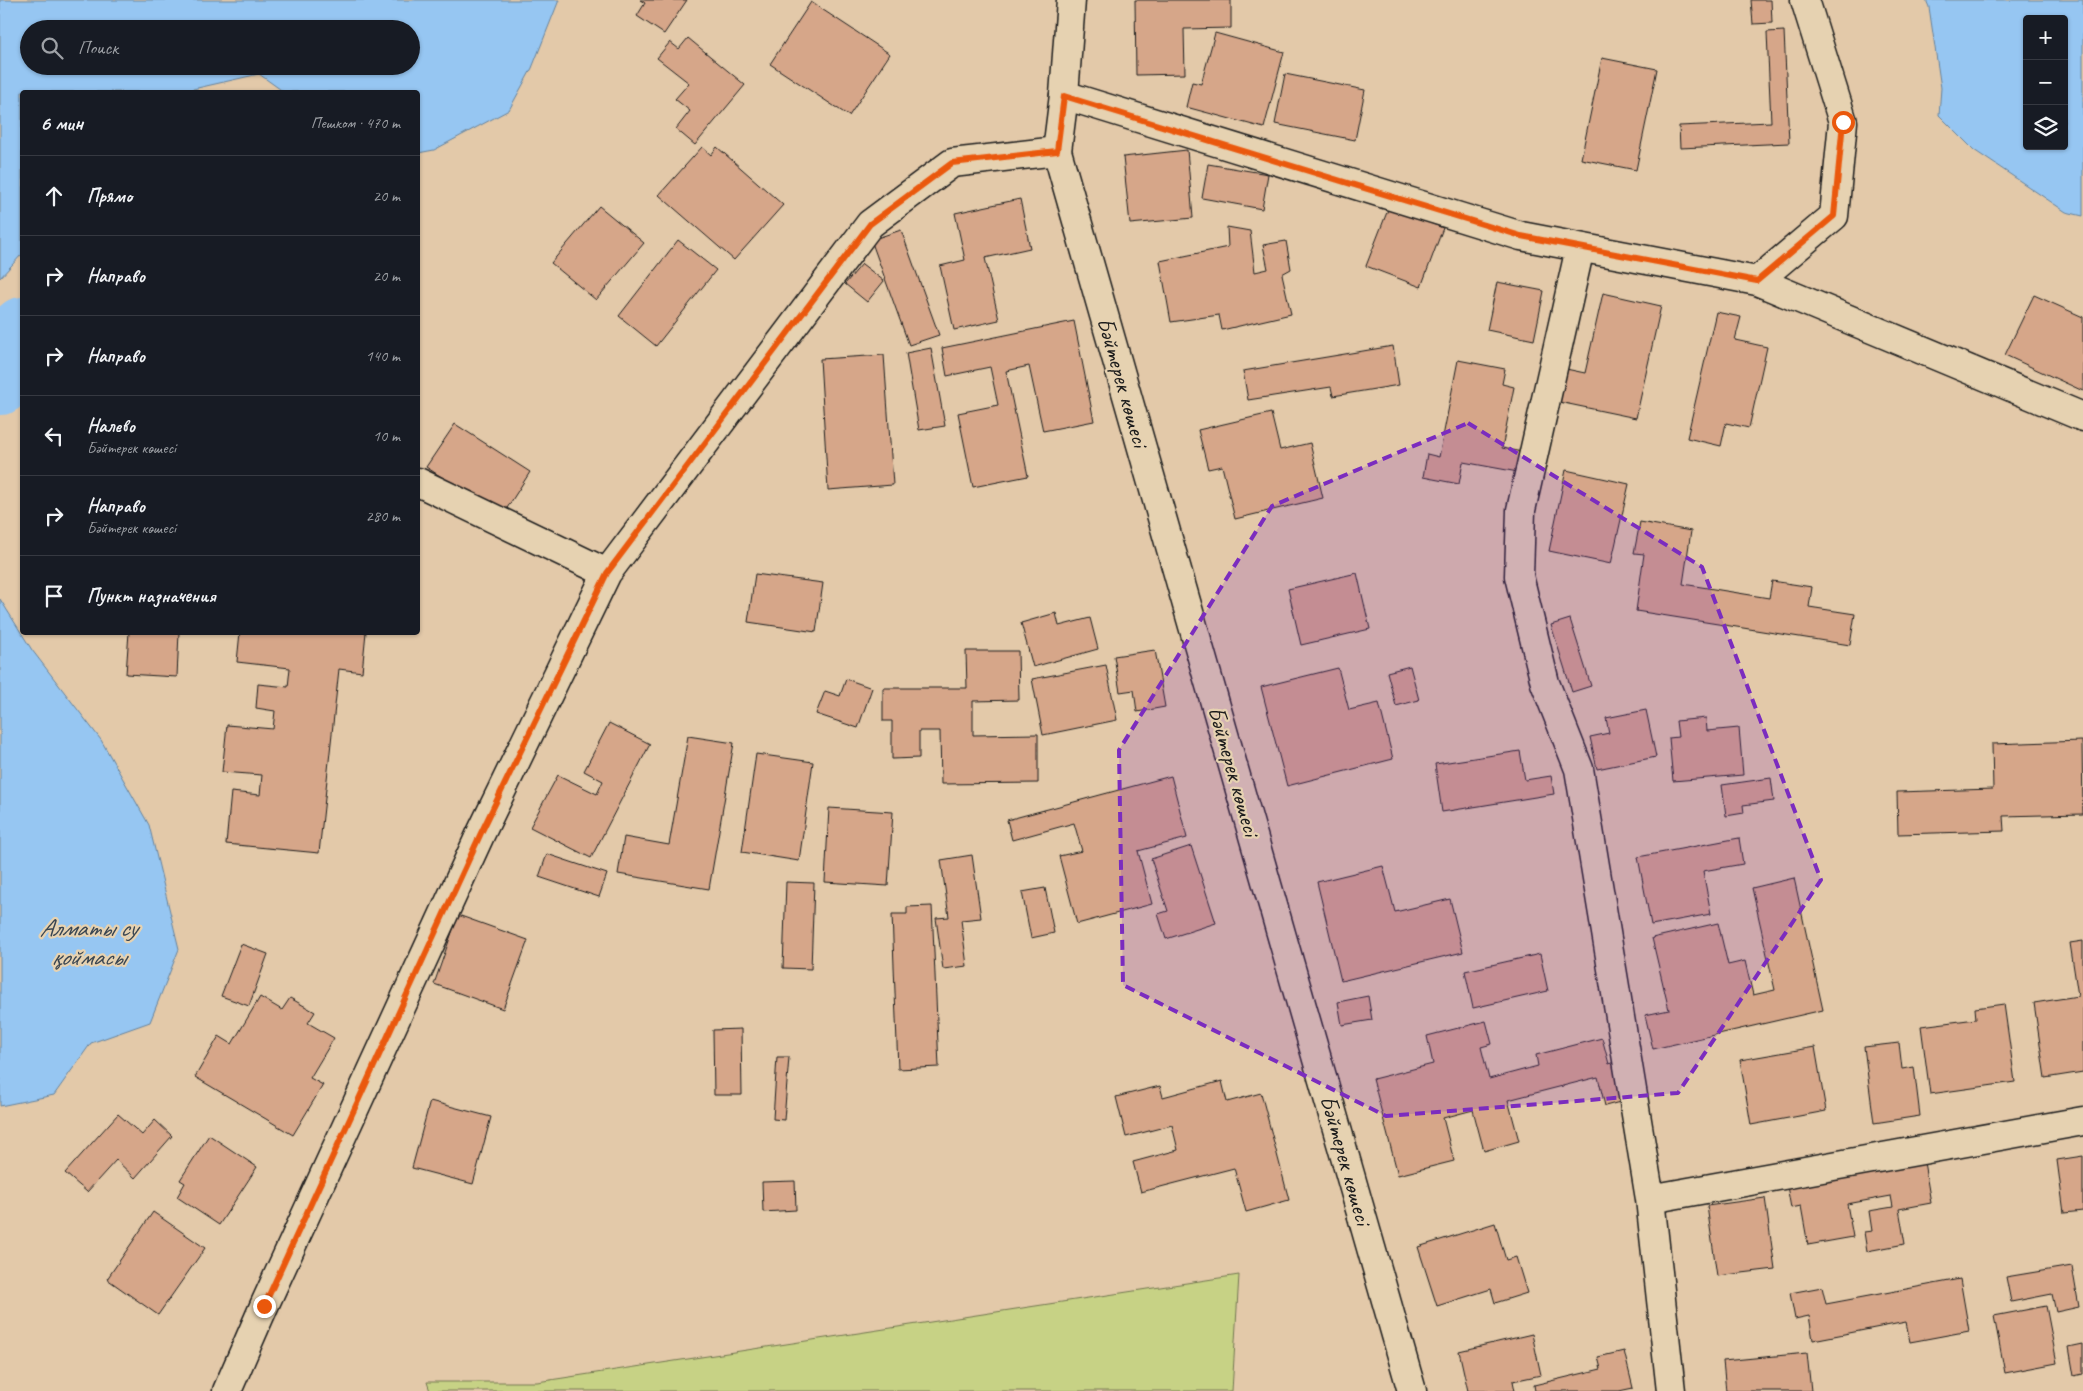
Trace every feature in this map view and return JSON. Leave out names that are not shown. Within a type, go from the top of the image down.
[{"type":"street","name":"Бәйтерек көшесі","points":[[1070,0],[1064,96],[1057,151],[1412,1391]]},
{"type":"street","points":[[1757,281],[1834,216],[1843,122],[1805,0]]},
{"type":"street","points":[[1064,96],[1521,236],[1757,281],[2083,417]]},
{"type":"street","points":[[227,1391],[272,1288],[481,833],[607,573],[870,224],[952,163],[1057,151]]},
{"type":"street","points":[[1580,248],[1522,510],[1520,576],[1545,683],[1579,769],[1650,1199],[1672,1391]]},
{"type":"street","points":[[420,483],[607,573]]},
{"type":"street","points":[[1650,1199],[2083,1121]]},
{"type":"highlighted area","points":[[1468,423],[1702,567],[1821,880],[1678,1093],[1386,1116],[1123,985],[1119,750],[1272,506]]},
{"type":"green space","points":[[1239,1275],[1232,1391],[430,1391],[427,1382],[537,1382]]},
{"type":"water","points":[[0,0],[559,0],[532,68],[509,110],[434,150],[420,153],[420,90],[281,90],[260,75],[420,75],[420,20],[20,20],[20,75],[255,75],[191,90],[20,90],[20,256],[0,278]]},
{"type":"water","points":[[1926,0],[2083,0],[2083,216],[2066,212],[1974,150],[1939,115],[1941,88],[1929,7]]},
{"type":"water","name":"Алматы су қоймасы","points":[[0,599],[20,631],[20,635],[23,635],[101,740],[149,825],[179,949],[150,1022],[91,1043],[54,1095],[0,1106]]},
{"type":"building","points":[[640,0],[687,0],[664,34],[637,16],[645,3]]},
{"type":"building","points":[[1135,0],[1231,0],[1231,28],[1184,29],[1185,74],[1136,75]]},
{"type":"building","points":[[1751,0],[1771,0],[1772,23],[1753,24]]},
{"type":"building","points":[[811,2],[890,54],[849,116],[770,64]]},
{"type":"building","points":[[1784,31],[1789,143],[1680,148],[1679,126],[1771,122],[1767,32]]},
{"type":"building","points":[[1215,33],[1284,52],[1264,128],[1186,107],[1192,82],[1201,84]]},
{"type":"building","points":[[688,38],[745,85],[695,145],[676,129],[690,111],[675,99],[689,83],[657,58],[670,42],[679,49]]},
{"type":"building","points":[[1602,58],[1657,69],[1636,170],[1581,159]]},
{"type":"building","points":[[1285,74],[1365,90],[1355,140],[1275,124]]},
{"type":"building","points":[[702,147],[711,155],[717,147],[783,205],[734,260],[659,195]]},
{"type":"building","points":[[1187,150],[1193,218],[1130,224],[1123,157]]},
{"type":"building","points":[[1208,164],[1268,174],[1262,209],[1202,198]]},
{"type":"building","points":[[1020,199],[1030,248],[985,258],[999,320],[954,330],[940,266],[965,260],[955,213]]},
{"type":"building","points":[[599,206],[644,243],[596,300],[551,263]]},
{"type":"building","points":[[1389,207],[1443,228],[1421,287],[1366,266]]},
{"type":"building","points":[[1227,227],[1250,231],[1255,272],[1268,269],[1263,245],[1286,241],[1291,269],[1282,274],[1291,314],[1222,330],[1219,315],[1171,322],[1160,261],[1228,247]]},
{"type":"building","points":[[901,230],[939,335],[909,345],[871,240]]},
{"type":"building","points":[[678,240],[716,270],[656,346],[619,316]]},
{"type":"building","points":[[862,264],[884,281],[867,302],[845,284]]},
{"type":"building","points":[[1497,282],[1544,291],[1534,340],[1487,330]]},
{"type":"building","points":[[1603,293],[1661,306],[1636,418],[1559,402],[1566,369],[1585,373]]},
{"type":"building","points":[[2034,295],[2083,317],[2083,391],[2005,355]]},
{"type":"building","points":[[1716,312],[1741,317],[1735,340],[1767,347],[1749,428],[1726,423],[1721,446],[1687,438]]},
{"type":"building","points":[[1074,321],[1094,421],[1043,431],[1029,366],[1006,371],[1028,476],[973,487],[958,413],[998,405],[990,367],[947,376],[942,348]]},
{"type":"building","points":[[1393,346],[1399,385],[1333,396],[1331,387],[1248,400],[1243,371]]},
{"type":"building","points":[[931,348],[945,426],[919,430],[906,353]]},
{"type":"building","points":[[884,355],[893,485],[828,490],[820,359]]},
{"type":"building","points":[[1458,360],[1505,369],[1502,384],[1514,387],[1502,448],[1522,452],[1518,472],[1463,462],[1459,484],[1423,477],[1427,454],[1439,457]]},
{"type":"building","points":[[1271,413],[1280,450],[1310,443],[1323,498],[1235,519],[1222,466],[1208,469],[1198,430]]},
{"type":"building","points":[[455,424],[530,472],[502,516],[426,467]]},
{"type":"building","points":[[1566,470],[1629,484],[1611,564],[1549,551]]},
{"type":"building","points":[[1640,522],[1691,531],[1683,584],[1769,598],[1772,581],[1812,587],[1809,607],[1855,614],[1850,645],[1636,611],[1644,554],[1634,553]]},
{"type":"building","points":[[1357,573],[1370,629],[1301,645],[1288,589]]},
{"type":"building","points":[[755,574],[823,583],[816,632],[748,622]]},
{"type":"building","points":[[1056,613],[1059,626],[1090,618],[1098,649],[1033,667],[1021,623]]},
{"type":"building","points":[[1570,619],[1591,686],[1572,692],[1551,625]]},
{"type":"building","points":[[129,635],[179,635],[177,677],[126,674]]},
{"type":"building","points":[[240,635],[366,635],[362,672],[339,669],[319,853],[226,844],[231,792],[260,795],[262,775],[222,772],[227,725],[273,729],[275,711],[256,708],[258,684],[288,687],[290,668],[237,662]]},
{"type":"building","points":[[1155,650],[1165,707],[1137,712],[1134,690],[1120,692],[1114,656]]},
{"type":"building","points":[[966,651],[1018,651],[1019,700],[973,701],[973,735],[1038,734],[1038,783],[941,784],[940,731],[919,731],[919,758],[892,759],[892,721],[883,721],[883,688],[967,688]]},
{"type":"building","points":[[1106,665],[1117,720],[1043,735],[1032,679]]},
{"type":"building","points":[[1410,666],[1419,700],[1396,706],[1387,672]]},
{"type":"building","points":[[1338,668],[1349,710],[1379,703],[1393,759],[1287,786],[1261,687]]},
{"type":"building","points":[[846,679],[872,688],[858,728],[816,714],[825,691],[840,696]]},
{"type":"building","points":[[1646,710],[1656,757],[1597,769],[1590,737],[1609,733],[1606,718]]},
{"type":"building","points":[[1706,718],[1707,731],[1739,728],[1743,775],[1673,781],[1669,738],[1678,737],[1676,721]]},
{"type":"building","points":[[609,723],[650,744],[591,858],[530,827],[558,775],[597,794],[603,781],[584,771]]},
{"type":"building","points":[[688,736],[734,743],[709,889],[618,874],[624,837],[669,845]]},
{"type":"building","points":[[2082,741],[2083,814],[2003,816],[2004,831],[1898,834],[1897,792],[1993,789],[1992,744]]},
{"type":"building","points":[[1520,751],[1525,780],[1551,776],[1554,794],[1442,812],[1435,764]]},
{"type":"building","points":[[756,754],[813,762],[799,861],[742,852]]},
{"type":"building","points":[[1171,776],[1187,838],[1138,851],[1152,904],[1077,924],[1059,856],[1082,851],[1074,823],[1012,840],[1007,820]]},
{"type":"building","points":[[1771,778],[1774,801],[1743,805],[1744,813],[1726,816],[1722,785]]},
{"type":"building","points":[[829,808],[893,812],[888,886],[825,882]]},
{"type":"building","points":[[1739,838],[1743,864],[1703,871],[1711,914],[1651,925],[1638,857]]},
{"type":"building","points":[[1191,846],[1216,923],[1166,939],[1158,914],[1168,911],[1151,859]]},
{"type":"building","points":[[547,854],[607,874],[599,897],[539,877]]},
{"type":"building","points":[[972,855],[981,918],[961,920],[967,966],[943,969],[936,918],[949,917],[941,860]]},
{"type":"building","points":[[1383,866],[1395,912],[1450,899],[1463,952],[1341,981],[1317,882]]},
{"type":"building","points":[[1794,878],[1823,1010],[1653,1049],[1645,1015],[1669,1010],[1652,938],[1718,923],[1728,965],[1745,961],[1753,995],[1775,990],[1752,888]]},
{"type":"building","points":[[786,882],[814,883],[811,969],[783,968]]},
{"type":"building","points":[[1045,888],[1054,933],[1031,938],[1022,892]]},
{"type":"building","points":[[932,906],[939,1067],[898,1069],[892,914],[907,914],[907,907]]},
{"type":"building","points":[[458,915],[528,940],[503,1009],[434,984]]},
{"type":"building","points":[[2083,941],[2083,1072],[2045,1078],[2034,1003],[2078,996],[2070,943]]},
{"type":"building","points":[[241,944],[268,954],[249,1006],[221,996]]},
{"type":"building","points":[[1540,954],[1548,991],[1473,1008],[1465,971]]},
{"type":"building","points":[[1368,996],[1372,1020],[1342,1025],[1338,1002]]},
{"type":"building","points":[[260,997],[282,1010],[290,998],[315,1012],[308,1023],[334,1038],[310,1078],[323,1085],[293,1135],[195,1077],[219,1036],[232,1044]]},
{"type":"building","points":[[2004,1004],[2015,1082],[1930,1094],[1921,1026],[1976,1019],[1975,1008]]},
{"type":"building","points":[[1486,1021],[1492,1044],[1481,1047],[1489,1079],[1538,1066],[1536,1055],[1602,1038],[1609,1064],[1614,1062],[1624,1101],[1605,1106],[1598,1077],[1508,1100],[1519,1141],[1484,1151],[1473,1110],[1443,1118],[1454,1161],[1398,1175],[1373,1079],[1433,1064],[1427,1036]]},
{"type":"building","points":[[741,1029],[742,1095],[714,1095],[713,1030]]},
{"type":"building","points":[[1899,1043],[1902,1069],[1914,1067],[1920,1116],[1874,1123],[1864,1047]]},
{"type":"building","points":[[1815,1047],[1826,1111],[1751,1125],[1740,1060]]},
{"type":"building","points":[[777,1057],[789,1057],[784,1120],[773,1119]]},
{"type":"building","points":[[1222,1081],[1227,1102],[1261,1093],[1289,1200],[1246,1212],[1234,1168],[1141,1192],[1133,1162],[1178,1150],[1172,1125],[1126,1137],[1116,1097],[1160,1086],[1163,1097]]},
{"type":"building","points":[[430,1101],[491,1117],[473,1184],[412,1168]]},
{"type":"building","points":[[118,1114],[142,1135],[155,1120],[172,1136],[135,1178],[116,1160],[87,1192],[65,1173]]},
{"type":"building","points":[[209,1135],[257,1167],[219,1225],[177,1197],[185,1183],[180,1180]]},
{"type":"building","points":[[2083,1156],[2083,1211],[2064,1213],[2057,1160]]},
{"type":"building","points":[[1924,1162],[1931,1203],[1899,1209],[1905,1244],[1867,1251],[1864,1232],[1872,1231],[1869,1211],[1893,1207],[1891,1196],[1847,1204],[1853,1237],[1808,1245],[1801,1206],[1791,1208],[1787,1186]]},
{"type":"building","points":[[795,1181],[796,1210],[763,1212],[762,1182]]},
{"type":"building","points":[[1765,1198],[1775,1269],[1717,1276],[1707,1206]]},
{"type":"building","points":[[153,1212],[205,1248],[158,1315],[107,1279]]},
{"type":"building","points":[[1495,1223],[1506,1260],[1516,1257],[1527,1293],[1495,1303],[1491,1289],[1437,1306],[1418,1247]]},
{"type":"building","points":[[2072,1266],[2079,1307],[2056,1312],[2052,1294],[2011,1302],[2006,1277]]},
{"type":"building","points":[[1960,1279],[1969,1331],[1910,1342],[1906,1322],[1813,1340],[1809,1316],[1795,1319],[1790,1293],[1822,1287],[1826,1304]]},
{"type":"building","points":[[2046,1306],[2057,1363],[2005,1373],[1994,1316]]},
{"type":"building","points":[[1532,1334],[1541,1375],[1513,1381],[1515,1391],[1468,1391],[1459,1351]]},
{"type":"building","points":[[2083,1344],[2083,1374],[2074,1376],[2069,1347]]},
{"type":"building","points":[[1624,1351],[1633,1388],[1619,1391],[1535,1391],[1534,1385],[1601,1369],[1598,1357]]},
{"type":"building","points":[[1807,1353],[1811,1391],[1726,1391],[1723,1361]]},
{"type":"waterway","points":[[0,384],[20,333]]},
{"type":"route","points":[[264,1306],[481,833],[607,573],[870,224],[952,163],[1057,151],[1064,96],[1521,236],[1757,281],[1834,216],[1843,122]]}]
